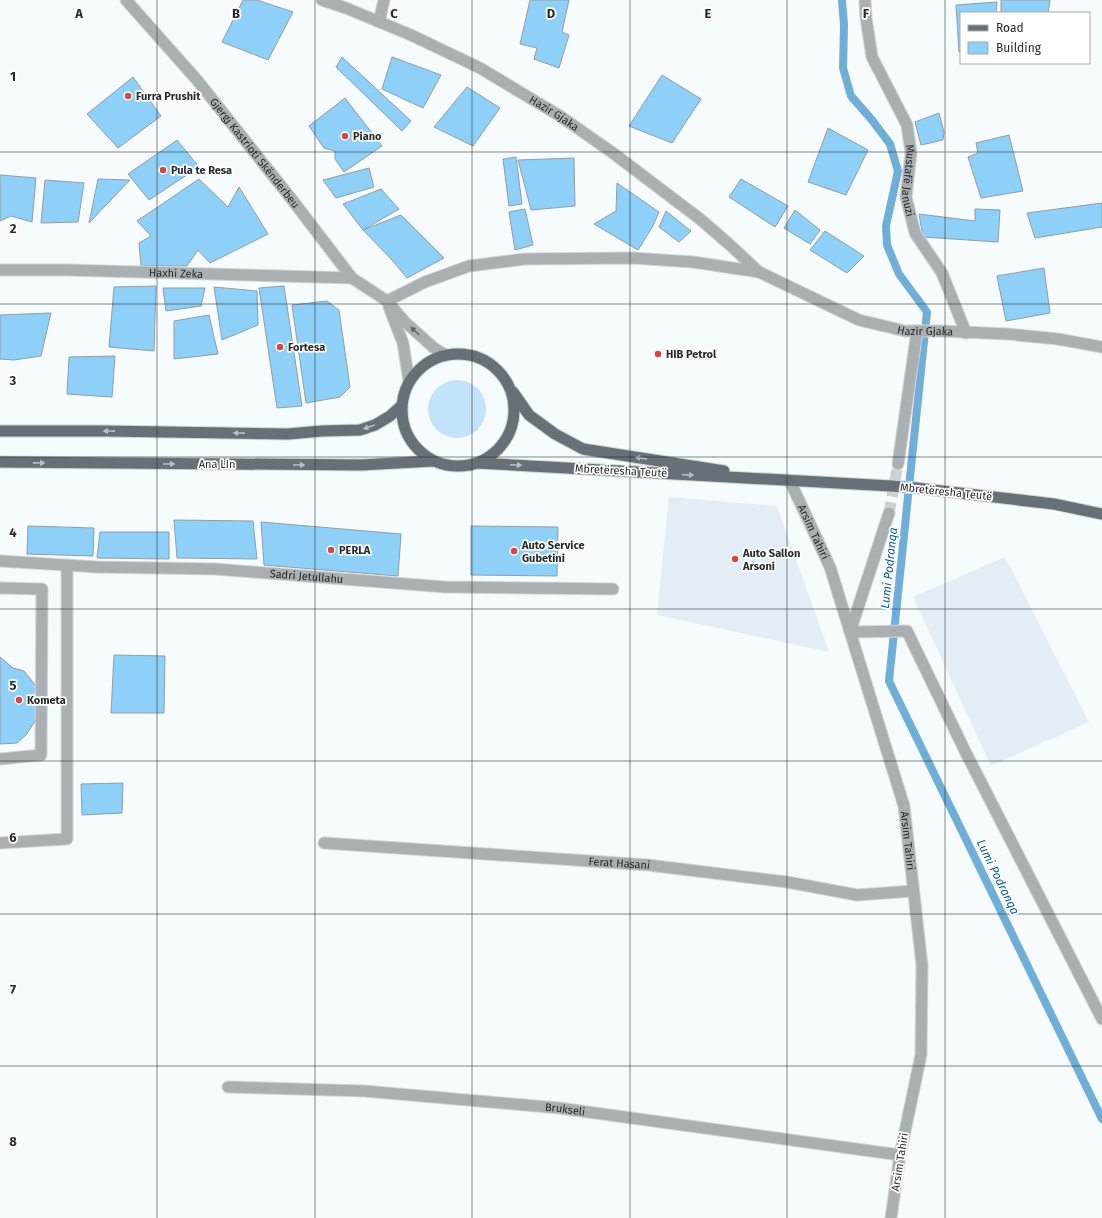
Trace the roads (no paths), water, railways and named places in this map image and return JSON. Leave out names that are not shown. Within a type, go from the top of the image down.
[{"type":"main road","points":[[459,353],[472,355],[484,360],[504,377],[510,389],[514,414],[506,438],[489,457],[477,463],[463,466],[448,466],[434,461],[416,448],[409,439],[402,418],[401,406],[409,381],[424,364],[435,358],[446,355],[459,353]]},
{"type":"main road","name":"Mbretëresha Teutë","points":[[510,389],[529,415],[555,434],[583,449],[790,481]]},
{"type":"main road","points":[[0,430],[288,434],[360,430],[375,425],[390,416],[401,406]]},
{"type":"main road","name":"Ana Lin","points":[[0,462],[361,465],[434,461]]},
{"type":"main road","name":"Mbretëresha Teutë","points":[[477,463],[916,488],[1054,504],[1102,514]]},
{"type":"street","name":"Gjergj Kastrioti Skënderbeu","points":[[126,0],[197,80],[294,201],[352,278],[387,301],[405,322],[434,348],[446,355]]},
{"type":"street","name":"Hazir Gjaka","points":[[322,0],[411,35],[480,68],[560,116],[614,153],[700,219],[759,272]]},
{"type":"street","points":[[379,22],[384,0]]},
{"type":"street","name":"Mustafë Januzi","points":[[866,0],[866,18],[872,57],[907,126],[911,153],[906,198],[915,233],[942,273],[966,333]]},
{"type":"street","name":"Hazir Gjaka","points":[[387,301],[425,282],[469,266],[525,259],[632,258],[693,262],[759,272],[859,320],[905,331],[1007,334],[1058,339],[1102,347]]},
{"type":"street","name":"Haxhi Zeka","points":[[0,270],[75,270],[352,278]]},
{"type":"street","points":[[387,301],[403,343],[409,381]]},
{"type":"street","points":[[898,464],[917,331]]},
{"type":"street","name":"Arsim Tahiri","points":[[790,481],[830,567],[904,806],[922,965],[921,1055],[900,1155],[891,1218]]},
{"type":"street","points":[[889,513],[850,632],[907,631],[964,751],[1102,1019]]},
{"type":"street","name":"Sadri Jetullahu","points":[[0,561],[97,567],[215,569],[445,587],[614,589]]},
{"type":"street","points":[[0,843],[67,839],[67,565]]},
{"type":"street","points":[[0,588],[42,589],[40,755],[0,759]]},
{"type":"street","name":"Ferat Hasani","points":[[324,843],[648,865],[787,882],[857,895],[914,891]]},
{"type":"street","name":"Brukseli","points":[[228,1087],[364,1090],[559,1108],[900,1155]]},
{"type":"waterway","name":"Lumi Podranqa","points":[[842,0],[844,25],[843,68],[851,96],[890,144],[898,171],[886,226],[887,245],[899,274],[927,312],[889,681],[1102,1119]]},
{"type":"tunnel","points":[[889,513],[898,464]]},
{"type":"place","name":"Furra Prushit","points":[[128,96]]},
{"type":"place","name":"Piano","points":[[345,136]]},
{"type":"place","name":"Pula te Resa","points":[[163,170]]},
{"type":"place","name":"Fortesa","points":[[280,347]]},
{"type":"place","name":"HIB Petrol","points":[[658,354]]},
{"type":"place","name":"PERLA","points":[[331,550]]},
{"type":"place","name":"Auto Service Gubetini","points":[[514,551]]},
{"type":"place","name":"Auto Sallon Arsoni","points":[[735,559]]},
{"type":"place","name":"Kometa","points":[[19,700]]}]
